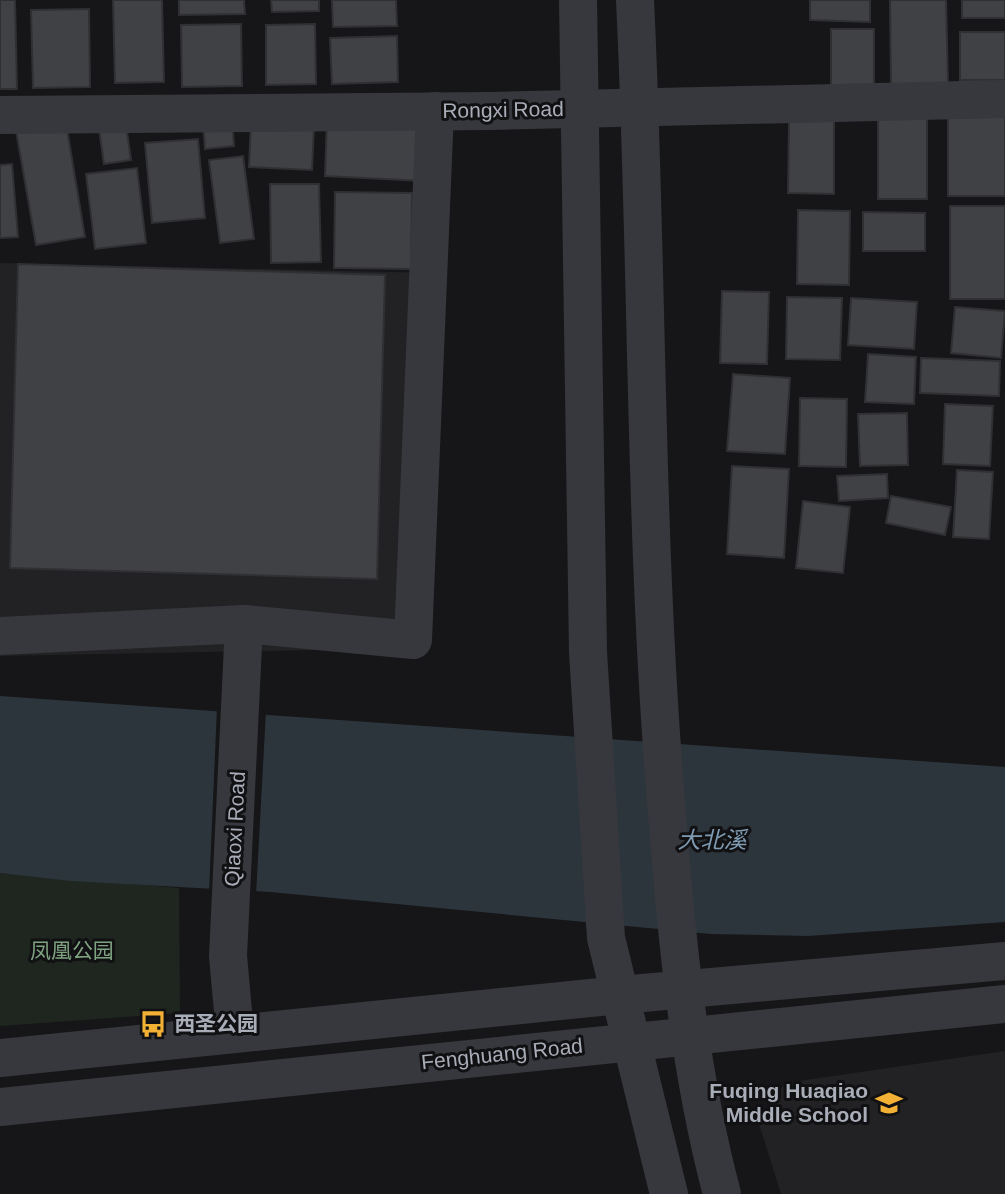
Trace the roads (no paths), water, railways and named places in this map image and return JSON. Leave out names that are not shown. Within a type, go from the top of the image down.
[{"type":"street","points":[[578,0],[588,652],[606,938],[669,1194]]},
{"type":"street","points":[[635,0],[653,647],[677,941],[709,1144],[722,1194]]},
{"type":"street","name":"Rongxi Road","points":[[0,115],[579,109],[1005,99]]},
{"type":"street","points":[[0,636],[244,635],[412,640],[435,111]]},
{"type":"street","name":"Qiaoxi Road","points":[[235,1033],[228,956],[244,635]]},
{"type":"street","points":[[0,1058],[620,995],[1005,961]]},
{"type":"street","name":"Fenghuang Road","points":[[0,1107],[629,1040],[1005,1004]]},
{"type":"water","name":"大北溪","points":[[0,696],[1005,767],[1005,922],[808,936],[711,934],[270,892],[71,881],[0,873]]},
{"type":"place","name":"西圣公园","points":[[153,1024]]},
{"type":"place","name":"Fuqing Huaqiao Middle School","points":[[889,1103]]},
{"type":"park label","name":"凤凰公园","points":[[72,951]]}]
